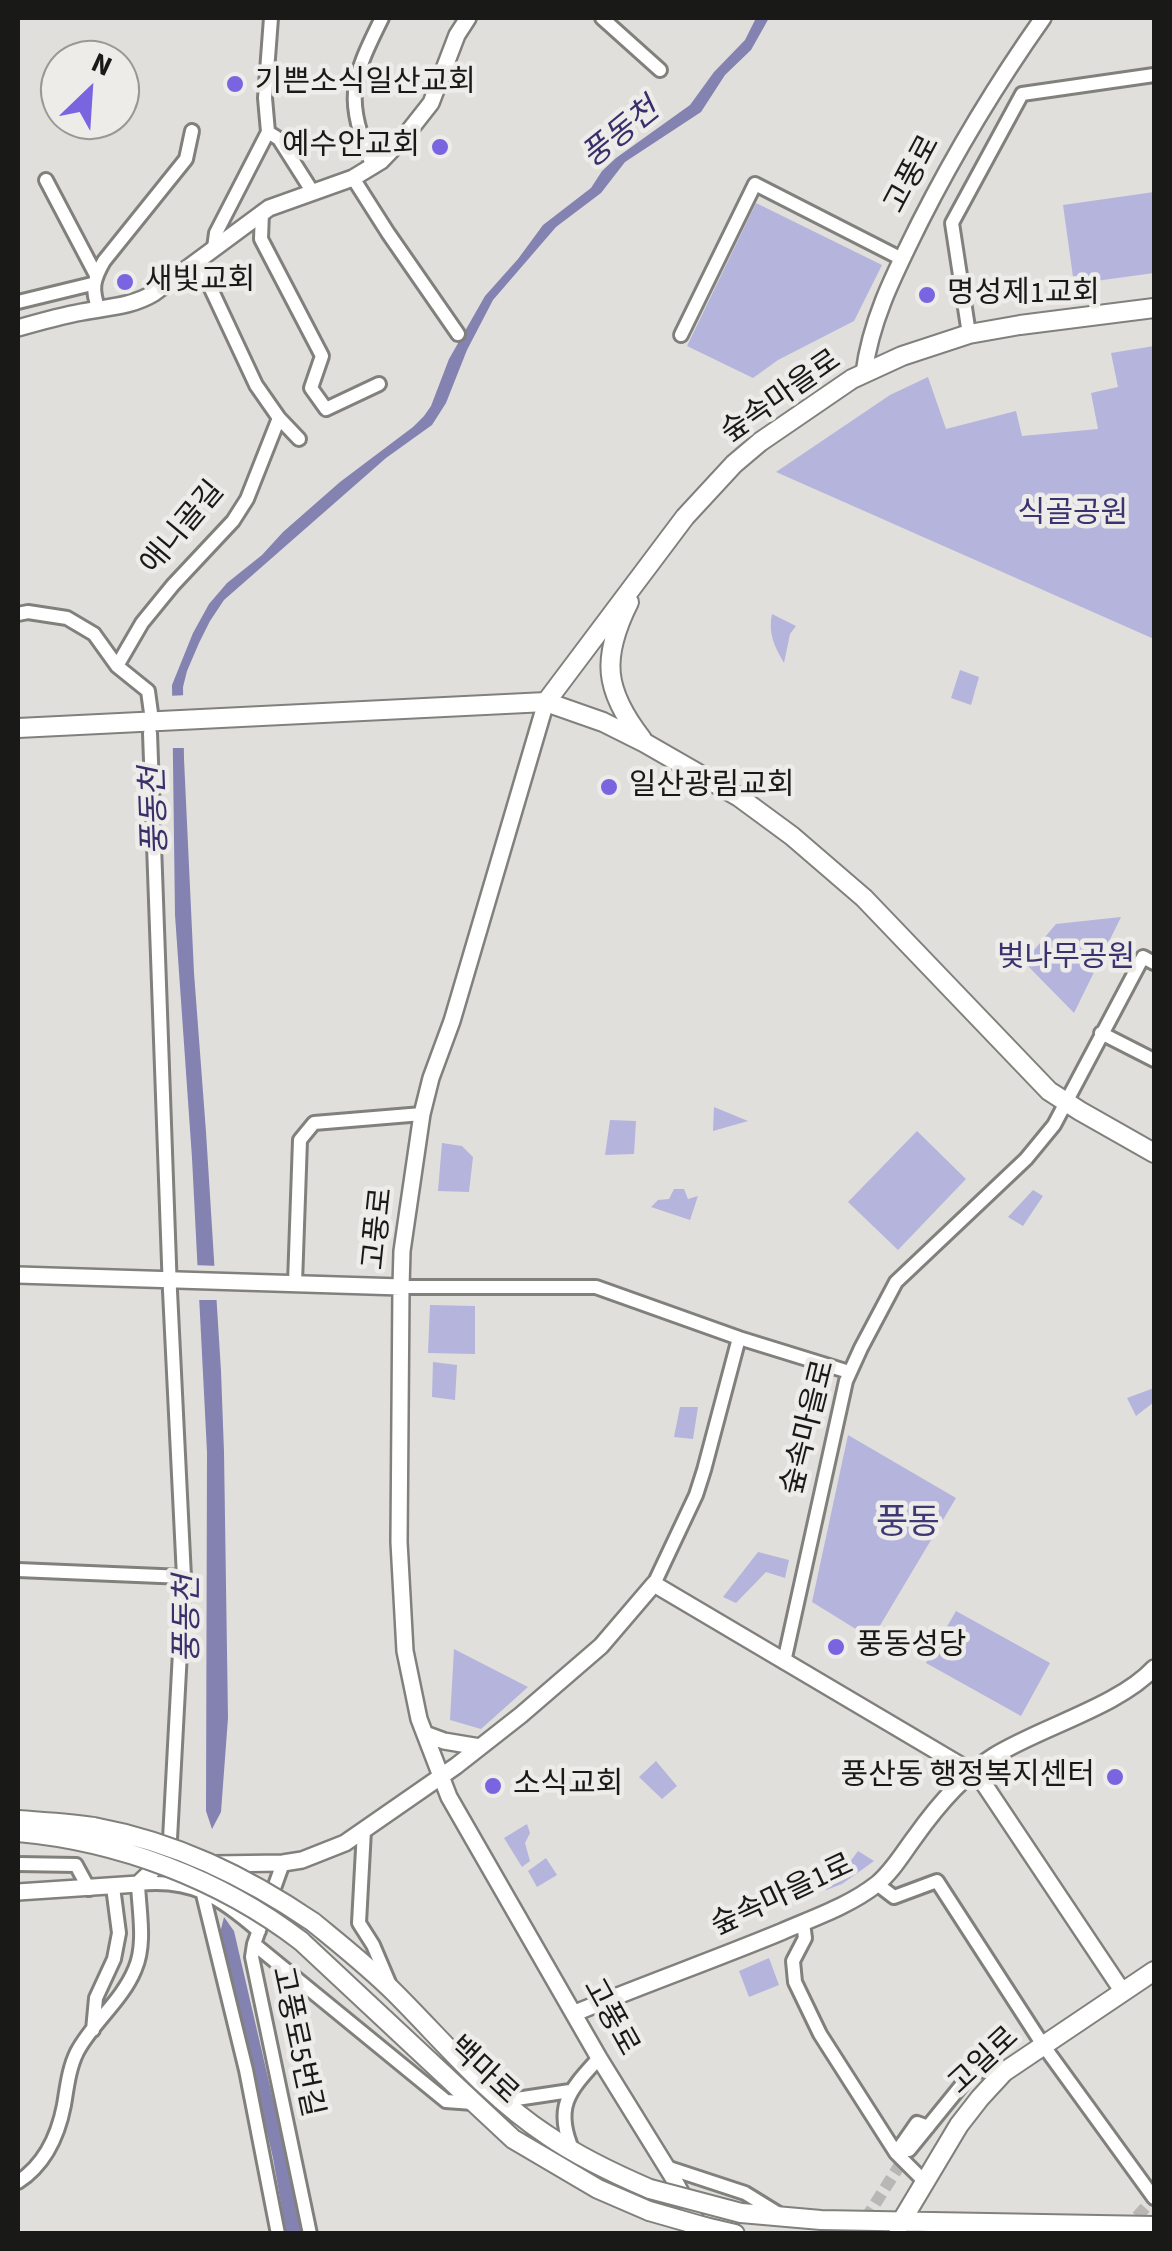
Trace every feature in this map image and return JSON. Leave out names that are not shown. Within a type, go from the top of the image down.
[{"type":"main road","name":"숲속마을로","points":[[546,702],[685,517],[734,464],[852,379],[902,356],[969,334],[1154,308]]},
{"type":"main road","points":[[645,744],[620,710],[610,672],[616,629],[649,564]]},
{"type":"main road","points":[[18,728],[546,702],[603,722],[738,797],[792,836],[864,898],[1050,1091],[1154,1153]]},
{"type":"main road","points":[[18,739],[154,733],[197,721],[328,706],[350,711]]},
{"type":"main road","points":[[18,718],[155,713],[197,721]]},
{"type":"main road","name":"백마로","points":[[18,1820],[92,1826],[148,1840],[194,1855],[242,1878],[312,1922],[394,1991],[503,2101],[546,2135],[650,2189],[741,2213],[785,2218]]},
{"type":"main road","name":"백마로","points":[[18,1832],[147,1859],[233,1895],[301,1940],[514,2139],[598,2189],[649,2211],[735,2234]]},
{"type":"main road","name":"고일로","points":[[897,2228],[959,2125],[1004,2072],[1154,1971]]},
{"type":"main road","points":[[785,2218],[897,2228],[1154,2226]]},
{"type":"street","points":[[214,248],[216,234],[268,132],[264,98],[271,18]]},
{"type":"street","points":[[373,167],[359,133],[354,92],[382,18]]},
{"type":"street","points":[[18,328],[141,300],[262,212],[373,167],[431,103],[468,18]]},
{"type":"street","points":[[602,18],[660,70]]},
{"type":"street","name":"고풍로","points":[[864,373],[876,319],[942,178],[991,94],[1043,18]]},
{"type":"street","points":[[969,334],[952,223],[1022,94],[1154,75]]},
{"type":"street","points":[[99,310],[93,294],[94,280],[186,159],[192,131]]},
{"type":"street","points":[[268,132],[280,139],[312,191]]},
{"type":"street","points":[[353,178],[458,334]]},
{"type":"street","points":[[46,180],[94,280]]},
{"type":"street","points":[[681,335],[755,184],[902,258]]},
{"type":"street","points":[[262,212],[261,240],[322,356],[312,388],[326,410],[379,384]]},
{"type":"street","points":[[198,260],[256,385],[299,439]]},
{"type":"street","points":[[18,302],[94,280]]},
{"type":"street","name":"애니골길","points":[[117,666],[142,623],[234,521],[247,499],[279,418]]},
{"type":"street","points":[[18,614],[66,618],[94,634],[117,666],[148,691],[155,713]]},
{"type":"street","name":"고풍로","points":[[546,702],[422,1114],[402,1251],[400,1554],[405,1651],[419,1719],[449,1797],[703,2234]]},
{"type":"street","points":[[154,733],[177,1281],[184,1576],[174,1846],[171,1864],[158,1864],[152,1858],[150,1848],[156,1840],[174,1846],[204,1864],[283,1863],[345,1843],[480,1747],[601,1646],[654,1584],[696,1495],[738,1338]]},
{"type":"street","name":"숲속마을로","points":[[784,1662],[849,1372],[896,1282],[1026,1159],[1054,1125],[1143,957],[1154,963]]},
{"type":"street","points":[[1101,1032],[1154,1060]]},
{"type":"street","points":[[295,1283],[300,1140],[314,1123],[422,1114]]},
{"type":"street","points":[[18,1275],[401,1287],[596,1287],[738,1338],[849,1372]]},
{"type":"street","points":[[18,1570],[184,1576]]},
{"type":"street","points":[[654,1584],[972,1772],[984,1784],[1123,1992]]},
{"type":"street","name":"숲속마을1로","points":[[575,2013],[832,1910],[877,1884],[944,1798],[972,1772],[994,1756],[1116,1696],[1154,1668]]},
{"type":"street","points":[[425,1734],[480,1747]]},
{"type":"street","points":[[364,1830],[358,1924],[394,1991]]},
{"type":"street","name":"고풍로5번길","points":[[283,1863],[252,1957],[310,2234]]},
{"type":"street","points":[[18,1864],[76,1865],[88,1889]]},
{"type":"street","points":[[18,2182],[32,2172],[54,2141],[77,2053],[137,1967],[141,1938],[138,1884],[158,1864]]},
{"type":"street","name":"고풍로5번길","points":[[204,1864],[200,1877],[202,1892],[246,2070],[278,2234]]},
{"type":"street","points":[[18,1892],[162,1881],[190,1886],[230,1906],[257,1938],[446,2101],[473,2103]]},
{"type":"street","points":[[877,1884],[894,1897],[938,1881],[1043,2045],[1154,2198]]},
{"type":"street","points":[[93,2030],[96,1998],[114,1959],[120,1933],[113,1887]]},
{"type":"street","points":[[803,1922],[804,1938],[793,1961],[796,1982],[820,2034],[924,2182]]},
{"type":"street","points":[[573,2150],[564,2120],[565,2105],[570,2090],[599,2058]]},
{"type":"street","points":[[902,2152],[974,2070],[1004,2072]]},
{"type":"street","points":[[503,2101],[570,2090]]},
{"type":"street","points":[[666,2167],[745,2193],[785,2218]]},
{"type":"green space","points":[[1154,192],[1154,273],[1074,284],[1063,205]]},
{"type":"green space","points":[[756,203],[882,265],[854,321],[778,360],[753,378],[687,346]]},
{"type":"green space","name":"식골공원","points":[[1154,346],[1154,639],[776,472],[890,395],[928,377],[946,429],[1016,411],[1022,436],[1098,429],[1091,393],[1118,387],[1111,353]]},
{"type":"green space","points":[[772,614],[796,626],[790,634],[784,663],[773,639]]},
{"type":"green space","points":[[960,670],[979,677],[971,705],[951,698]]},
{"type":"green space","name":"벚나무공원","points":[[1121,917],[1074,1013],[1024,962],[1056,924]]},
{"type":"green space","points":[[714,1107],[748,1121],[713,1131]]},
{"type":"green space","points":[[610,1120],[636,1121],[634,1154],[605,1155]]},
{"type":"green space","points":[[917,1131],[966,1179],[898,1250],[848,1202]]},
{"type":"green space","points":[[442,1143],[462,1146],[473,1157],[469,1192],[438,1191]]},
{"type":"green space","points":[[674,1189],[684,1189],[688,1199],[698,1196],[690,1220],[651,1207],[658,1200],[669,1199]]},
{"type":"green space","points":[[1033,1190],[1043,1196],[1023,1226],[1008,1217]]},
{"type":"green space","points":[[430,1305],[475,1306],[475,1354],[428,1353]]},
{"type":"green space","points":[[433,1362],[457,1365],[455,1400],[432,1397]]},
{"type":"green space","points":[[1154,1388],[1154,1402],[1136,1416],[1127,1398]]},
{"type":"green space","points":[[680,1407],[698,1407],[693,1439],[674,1437]]},
{"type":"green space","points":[[848,1435],[956,1498],[872,1639],[812,1602]]},
{"type":"green space","points":[[758,1552],[789,1560],[785,1578],[766,1572],[736,1603],[723,1597]]},
{"type":"green space","points":[[956,1611],[1050,1663],[1021,1716],[926,1663]]},
{"type":"green space","points":[[454,1649],[528,1687],[481,1729],[450,1720]]},
{"type":"green space","points":[[656,1761],[677,1786],[662,1799],[639,1777]]},
{"type":"green space","points":[[527,1824],[530,1833],[525,1843],[530,1861],[522,1867],[504,1838]]},
{"type":"green space","points":[[858,1851],[874,1861],[842,1884],[826,1890],[823,1879],[847,1866]]},
{"type":"green space","points":[[546,1858],[557,1875],[537,1887],[528,1871]]},
{"type":"green space","points":[[769,1958],[779,1985],[749,1997],[739,1971]]},
{"type":"shaded area","points":[[756,18],[769,18],[751,50],[725,75],[701,112],[625,162],[601,193],[556,227],[493,300],[432,425],[386,458],[224,600],[187,671],[183,687],[184,759],[194,973],[224,1452],[228,1718],[221,1812],[212,1829],[206,1811],[207,1452],[175,915],[172,685],[193,633],[209,604],[227,583],[340,482],[424,416],[449,359],[485,296],[543,225],[591,188],[616,158],[690,105],[745,40]]},
{"type":"shaded area","points":[[224,1917],[234,1931],[304,2233],[286,2233],[273,2158],[220,1933]]},
{"type":"pier","points":[[188,695],[189,748],[166,748],[167,696]]},
{"type":"pier","points":[[192,1265],[220,1266],[221,1300],[195,1300]]},
{"type":"tunnel","points":[[856,2234],[908,2152]]},
{"type":"tunnel","points":[[1125,2230],[1154,2198]]},
{"type":"place","name":"기쁜소식일산교회","points":[[235,84]]},
{"type":"place","name":"예수안교회","points":[[440,147]]},
{"type":"place","name":"새빛교회","points":[[125,282]]},
{"type":"place","name":"명성제1교회","points":[[927,295]]},
{"type":"place","name":"일산광림교회","points":[[609,787]]},
{"type":"place","name":"풍동성당","points":[[836,1647]]},
{"type":"place","name":"풍산동 행정복지센터","points":[[1115,1777]]},
{"type":"place","name":"소식교회","points":[[493,1786]]},
{"type":"district","name":"풍동","points":[[908,1525]]},
{"type":"water label","name":"풍동천","points":[[622,135]]},
{"type":"water label","name":"풍동천","points":[[157,811]]},
{"type":"water label","name":"풍동천","points":[[190,1619]]}]
